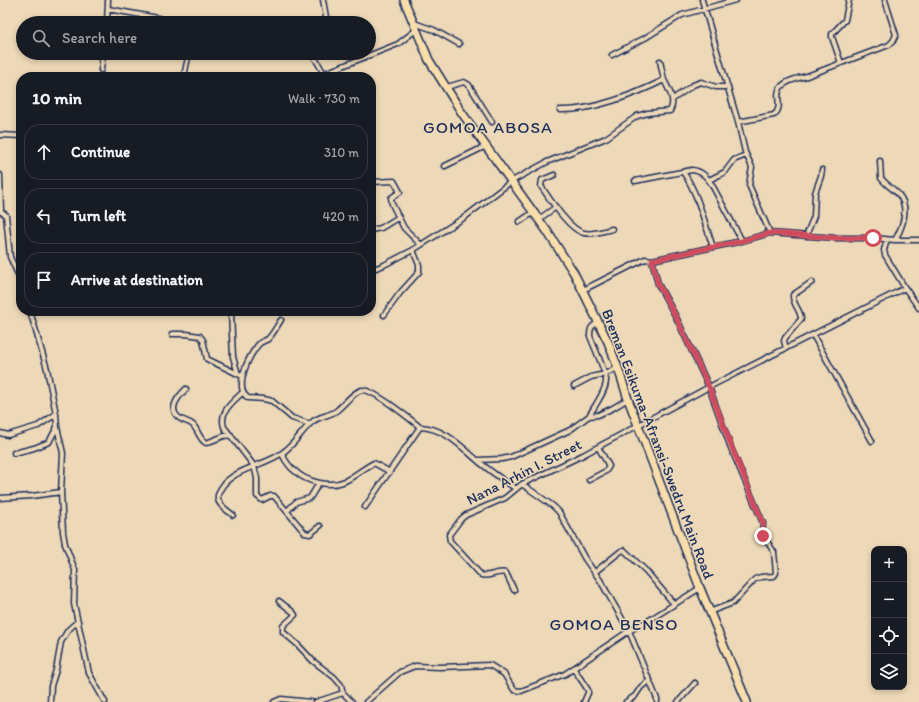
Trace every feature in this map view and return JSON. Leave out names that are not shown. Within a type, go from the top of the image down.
[{"type":"main road","name":"Breman Esikuma-Afransi-Swedru Main Road","points":[[404,0],[429,60],[462,113],[539,219],[567,261],[599,322],[618,368],[628,399],[709,612],[747,702]]},
{"type":"street","points":[[108,0],[108,16]]},
{"type":"street","points":[[323,0],[326,16]]},
{"type":"street","points":[[702,0],[738,122],[746,155],[752,167],[749,185],[770,233]]},
{"type":"street","points":[[612,54],[645,38],[682,15],[736,0]]},
{"type":"street","points":[[841,63],[832,34],[845,20],[849,0]]},
{"type":"street","points":[[738,122],[774,115],[778,108],[778,90],[781,86],[794,78],[807,76],[889,45],[896,35],[884,0]]},
{"type":"street","points":[[108,9],[147,16]]},
{"type":"street","points":[[376,53],[398,44],[415,27],[434,30],[459,44]]},
{"type":"street","points":[[101,70],[102,60]]},
{"type":"street","points":[[185,72],[187,60]]},
{"type":"street","points":[[316,60],[323,72]]},
{"type":"street","points":[[332,72],[360,60]]},
{"type":"street","points":[[376,268],[413,250],[465,217],[512,181],[547,162],[606,138],[637,116],[648,113],[670,111],[673,99],[664,80],[660,61]]},
{"type":"street","points":[[560,110],[588,109],[664,80]]},
{"type":"street","points":[[447,87],[464,82],[469,85],[492,122]]},
{"type":"street","points":[[673,99],[693,85],[701,82],[716,87],[728,87]]},
{"type":"street","points":[[0,135],[16,136]]},
{"type":"street","points":[[444,166],[486,146]]},
{"type":"street","points":[[709,180],[727,170],[734,160],[746,155]]},
{"type":"street","points":[[880,161],[881,178],[901,197],[903,202],[902,225],[896,240]]},
{"type":"street","points":[[636,180],[696,170],[709,180],[742,241]]},
{"type":"street","points":[[806,236],[814,216],[815,193],[822,170]]},
{"type":"street","points":[[683,172],[694,192],[713,247]]},
{"type":"street","points":[[0,175],[0,211],[6,216],[11,261],[16,271]]},
{"type":"street","points":[[554,175],[542,180],[541,184],[566,219],[582,232],[597,232],[612,229]]},
{"type":"street","points":[[376,182],[394,181],[400,192],[392,198],[391,202],[404,228],[421,245]]},
{"type":"street","points":[[539,219],[556,207]]},
{"type":"street","points":[[519,222],[534,212]]},
{"type":"street","points":[[376,229],[381,228],[399,217]]},
{"type":"street","points":[[583,290],[641,260],[652,260],[742,241],[770,233],[887,240],[919,240]]},
{"type":"street","points":[[887,240],[884,250],[885,255],[904,288],[919,308]]},
{"type":"street","points":[[384,315],[400,293],[419,272],[413,250]]},
{"type":"street","points":[[652,260],[658,284],[676,317],[709,387],[763,523],[763,536],[774,552],[776,573],[774,576],[754,579],[733,603],[709,612]]},
{"type":"street","points":[[786,348],[784,341],[785,338],[801,319],[801,315],[792,298],[793,295],[812,282]]},
{"type":"street","name":"Nana Arhin I. Street","points":[[514,590],[506,573],[503,572],[485,576],[481,575],[450,541],[448,537],[463,517],[505,498],[522,484],[598,447],[709,387],[904,288]]},
{"type":"street","points":[[31,316],[46,369],[63,453],[62,492],[64,536],[74,566],[74,601],[89,673],[105,702]]},
{"type":"street","points":[[231,316],[233,357],[240,375],[244,392],[248,398],[272,401],[292,418],[310,424]]},
{"type":"street","points":[[240,375],[258,344],[269,338],[281,320]]},
{"type":"street","points":[[477,460],[507,458],[566,432],[589,416],[606,384],[605,374],[590,336],[591,327],[599,322]]},
{"type":"street","points":[[172,334],[200,336],[203,340],[207,359],[240,375]]},
{"type":"street","points":[[813,335],[872,440]]},
{"type":"street","points":[[574,386],[591,377],[605,374],[618,368]]},
{"type":"street","points":[[186,389],[178,396],[175,405],[175,411],[179,418],[194,426],[202,440],[206,443],[231,435]]},
{"type":"street","points":[[234,515],[219,504],[218,496],[219,492],[232,476],[282,454],[316,419],[337,410],[356,393],[363,390],[367,390],[383,399],[420,427],[445,434],[516,489]]},
{"type":"street","points":[[244,392],[224,413],[222,422],[224,427],[254,466],[258,478],[257,494],[259,499],[264,500],[270,496],[274,496],[304,533],[310,534],[320,526]]},
{"type":"street","points":[[589,416],[598,415],[628,399]]},
{"type":"street","points":[[0,433],[8,435],[38,426],[56,414]]},
{"type":"street","points":[[14,453],[50,442],[57,427]]},
{"type":"street","points":[[365,507],[420,427]]},
{"type":"street","points":[[588,480],[606,470],[609,466],[598,447]]},
{"type":"street","points":[[282,454],[297,473],[319,483],[336,484],[344,482],[374,464],[390,472]]},
{"type":"street","points":[[286,511],[296,502],[310,498],[319,483]]},
{"type":"street","points":[[522,484],[556,508],[585,559],[595,572],[630,631],[650,680],[657,702]]},
{"type":"street","points":[[0,498],[62,492]]},
{"type":"street","points":[[595,572],[624,550],[646,571],[674,604]]},
{"type":"street","points":[[366,702],[400,672],[415,666],[440,667],[488,665],[502,672],[514,690],[518,691],[561,677],[630,631],[700,588]]},
{"type":"street","points":[[279,601],[295,615],[283,626],[283,632],[313,661],[334,677],[341,685],[343,693],[352,702]]},
{"type":"street","points":[[50,702],[51,686],[56,670],[61,642],[68,630],[78,621]]},
{"type":"street","points":[[574,669],[588,690],[584,702]]},
{"type":"street","points":[[626,702],[635,696],[641,687],[650,680]]},
{"type":"street","points":[[678,702],[695,683]]},
{"type":"street","points":[[316,702],[343,693]]},
{"type":"street","points":[[372,702],[373,697]]},
{"type":"street","points":[[274,702],[280,699],[311,702]]},
{"type":"district","name":"GOMOA ABOSA","points":[[488,127]]},
{"type":"district","name":"GOMOA BENSO","points":[[614,624]]},
{"type":"route","points":[[763,536],[763,523],[709,387],[676,317],[656,280],[652,260],[742,241],[770,233],[836,238],[873,238]]}]
